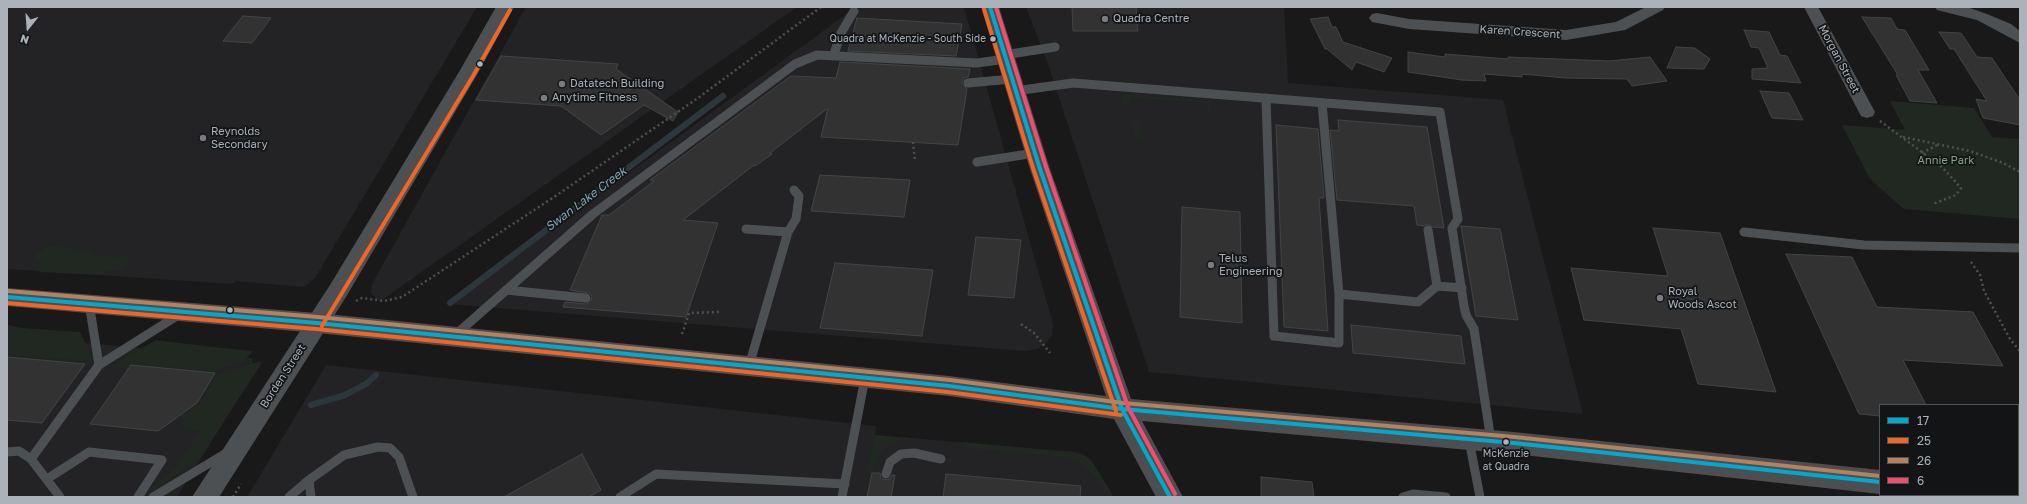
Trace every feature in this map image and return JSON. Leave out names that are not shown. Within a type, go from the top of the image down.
[{"type":"main road","points":[[990,7],[1035,153],[1122,409],[1170,497]]},
{"type":"main road","points":[[7,297],[89,302],[317,323],[949,386],[1122,409],[1480,440],[1879,482]]},
{"type":"street","name":"Borden Street","points":[[206,497],[236,447],[317,323],[461,86],[505,7]]},
{"type":"street","name":"Karen Crescent","points":[[1377,18],[1409,24],[1566,35],[1620,26],[1658,7]]},
{"type":"street","name":"Morgan Street","points":[[1811,7],[1867,112]]},
{"type":"street","points":[[1942,7],[1984,12],[2020,38]]},
{"type":"lane","points":[[835,51],[841,33],[854,11]]},
{"type":"lane","points":[[453,337],[604,205],[795,64],[817,55],[977,63],[1055,48]]},
{"type":"lane","points":[[968,83],[1014,85],[1073,83],[1440,112],[1458,219],[1452,228],[1466,315],[1474,329],[1480,440],[1480,497]]},
{"type":"lane","points":[[1266,98],[1274,336],[1339,343],[1339,294],[1322,103]]},
{"type":"lane","points":[[977,162],[1035,153]]},
{"type":"lane","points":[[749,366],[788,232],[796,219],[799,196],[794,190]]},
{"type":"lane","points":[[746,229],[788,232]]},
{"type":"lane","points":[[1428,230],[1437,286]]},
{"type":"lane","points":[[1744,232],[1864,245],[2020,248]]},
{"type":"lane","points":[[1339,294],[1418,302],[1437,286],[1462,288]]},
{"type":"lane","points":[[503,293],[586,298]]},
{"type":"lane","points":[[89,302],[99,365]]},
{"type":"lane","points":[[31,459],[99,365],[185,312]]},
{"type":"lane","points":[[842,497],[865,378]]},
{"type":"lane","points":[[153,497],[236,447]]},
{"type":"lane","points":[[289,497],[309,480],[344,455],[378,447],[390,448],[399,458],[413,497]]},
{"type":"lane","points":[[7,452],[19,451],[31,459],[60,497]]},
{"type":"lane","points":[[47,479],[89,452],[162,460],[138,497]]},
{"type":"lane","points":[[886,474],[890,462],[901,454],[914,453],[941,459]]},
{"type":"lane","points":[[620,497],[656,474],[845,484]]},
{"type":"lane","points":[[309,480],[311,497]]},
{"type":"lane","points":[[1403,497],[1413,494],[1446,497]]},
{"type":"path","points":[[362,298],[384,300],[402,297],[558,195],[698,98],[821,7]]},
{"type":"path","points":[[1867,112],[1942,167],[1961,188],[1956,195],[1933,204]]},
{"type":"path","points":[[1901,137],[1970,151],[2003,163],[2020,172]]},
{"type":"path","points":[[913,142],[915,161]]},
{"type":"path","points":[[1922,153],[1939,144]]},
{"type":"path","points":[[1962,248],[1980,275],[1984,291],[2010,339],[2020,351]]},
{"type":"path","points":[[682,334],[689,313],[719,312]]},
{"type":"path","points":[[1021,324],[1034,333],[1050,353]]},
{"type":"shaded area","name":"Reynolds Secondary","points":[[7,7],[477,7],[315,278],[304,287],[236,281],[233,284],[7,269]]},
{"type":"shaded area","points":[[526,7],[797,7],[382,300],[377,299],[371,293],[372,284]]},
{"type":"shaded area","points":[[856,7],[964,7],[1053,324],[1052,336],[1045,344],[1037,349],[1025,351],[449,304]]},
{"type":"shaded area","points":[[1026,7],[1284,7],[1288,83],[1503,100],[1583,414],[1149,372],[1048,64]]},
{"type":"shaded area","points":[[7,336],[252,358],[255,372],[177,497],[7,497]]},
{"type":"shaded area","points":[[326,365],[876,426],[875,435],[1077,452],[1091,460],[1114,497],[247,497]]},
{"type":"green space","points":[[1120,94],[1211,101],[1211,112],[1208,112],[1207,103],[1130,97],[1129,105],[1126,107]]},
{"type":"green space","name":"Annie Park","points":[[1890,101],[1974,108],[1992,137],[2020,139],[2020,219],[1904,209],[1870,179],[1842,125],[1905,130]]},
{"type":"green space","points":[[1133,120],[1141,122],[1140,141],[1137,139],[1131,122]]},
{"type":"green space","points":[[49,246],[69,247],[77,251],[90,251],[94,255],[116,257],[127,255],[130,263],[124,268],[115,271],[107,270],[102,275],[39,272],[42,264],[35,260],[36,254]]},
{"type":"green space","points":[[7,325],[22,328],[80,332],[92,357],[90,361],[7,355]]},
{"type":"green space","points":[[156,340],[253,351],[245,360],[214,371],[131,364],[127,369],[111,367]]},
{"type":"green space","points":[[261,361],[260,366],[201,456],[154,491],[152,487],[175,469],[200,431],[181,428],[185,420],[183,415],[199,404],[217,375]]},
{"type":"green space","points":[[875,435],[922,439],[902,439],[885,447],[877,456],[872,472],[867,471]]},
{"type":"green space","points":[[963,442],[1083,454],[1091,460],[1111,492],[1105,491],[1092,473],[1084,466],[1064,457],[966,448]]},
{"type":"building","name":"Quadra Centre","points":[[1072,7],[1136,7],[1138,31],[1073,31]]},
{"type":"building","points":[[243,16],[271,18],[252,43],[223,41]]},
{"type":"building","points":[[1328,17],[1332,27],[1336,27],[1343,42],[1392,58],[1384,72],[1356,62],[1352,70],[1327,49],[1325,49],[1310,19]]},
{"type":"building","points":[[1862,17],[1891,18],[1897,29],[1905,30],[1929,70],[1918,70],[1937,103],[1910,101],[1896,75],[1898,75]]},
{"type":"building","points":[[857,18],[962,24],[956,56],[848,51]]},
{"type":"building","points":[[1744,30],[1769,32],[1780,55],[1787,56],[1801,83],[1752,79],[1752,69],[1768,68],[1759,48],[1751,47]]},
{"type":"building","points":[[1939,32],[1961,33],[1977,57],[1992,58],[2020,100],[2020,125],[1983,118],[1976,99],[1987,101],[1954,49],[1950,49]]},
{"type":"building","points":[[1676,47],[1695,48],[1710,59],[1704,69],[1667,68]]},
{"type":"building","points":[[1408,52],[1445,57],[1445,54],[1508,59],[1508,57],[1609,61],[1650,57],[1667,81],[1632,86],[1627,79],[1565,78],[1522,74],[1522,77],[1484,74],[1486,81],[1462,80],[1408,72]]},
{"type":"building","name":"Datatech Building","points":[[501,56],[618,64],[616,69],[678,112],[673,121],[644,105],[601,135],[561,106],[476,100]]},
{"type":"building","points":[[840,62],[970,69],[968,77],[964,78],[962,83],[967,89],[958,145],[821,137],[828,108],[770,153],[772,154],[755,166],[754,165],[683,220],[718,223],[686,317],[563,307],[565,302],[586,304],[591,301],[592,296],[589,293],[570,290],[602,215],[609,215],[654,181],[650,180],[791,76],[836,78]]},
{"type":"building","points":[[1760,91],[1789,93],[1803,120],[1772,118]]},
{"type":"building","points":[[1338,120],[1427,127],[1444,228],[1433,227],[1427,224],[1424,226],[1417,225],[1414,206],[1337,200],[1330,130],[1339,131]]},
{"type":"building","points":[[1276,125],[1318,129],[1324,198],[1319,198],[1328,331],[1284,327]]},
{"type":"building","points":[[820,175],[910,180],[904,217],[811,211]]},
{"type":"building","name":"Telus Engineering","points":[[1182,207],[1240,212],[1242,323],[1180,317]]},
{"type":"building","points":[[1461,226],[1500,229],[1518,320],[1476,316]]},
{"type":"building","name":"Royal Woods Ascot","points":[[1653,228],[1720,233],[1776,392],[1698,384],[1681,329],[1584,320],[1571,268],[1668,276]]},
{"type":"building","points":[[976,237],[1021,240],[1014,298],[968,295]]},
{"type":"building","points":[[1786,254],[1852,257],[1877,307],[1973,312],[2003,366],[1903,360],[1925,404],[1879,404],[1879,416],[1859,414]]},
{"type":"building","points":[[835,263],[933,270],[922,336],[820,328]]},
{"type":"building","points":[[1351,325],[1461,336],[1465,364],[1353,353]]},
{"type":"building","points":[[7,357],[85,364],[42,423],[7,420]]},
{"type":"building","points":[[131,365],[215,373],[197,403],[158,431],[90,424]]},
{"type":"building","points":[[582,454],[601,490],[589,497],[504,497]]},
{"type":"building","points":[[872,473],[880,473],[881,478],[884,480],[890,479],[892,475],[895,475],[891,497],[867,497]]},
{"type":"building","points":[[946,474],[1081,486],[1080,497],[943,497]]},
{"type":"building","points":[[1261,477],[1312,482],[1314,497],[1261,497]]},
{"type":"waterway","name":"Swan Lake Creek","points":[[450,303],[723,96]]},
{"type":"waterway","name":"Swan Lake Creek","points":[[311,405],[345,395],[366,384],[376,375]]},
{"type":"transit line","name":"17","points":[[990,7],[1039,166],[1122,409],[1170,497]]},
{"type":"transit line","name":"6","points":[[996,7],[1045,164],[1128,407],[1175,494]]},
{"type":"transit line","name":"25","points":[[984,9],[1033,168],[1116,411]]},
{"type":"transit line","name":"25","points":[[322,326],[473,76],[510,10]]},
{"type":"transit line","name":"26","points":[[8,291],[318,317],[950,380],[1123,403],[1515,437],[1879,476]]},
{"type":"transit line","name":"17","points":[[7,297],[317,323],[949,386],[1122,409],[1514,443],[1879,482]]},
{"type":"transit line","name":"25","points":[[7,303],[316,329],[948,392],[1121,415]]},
{"type":"place","name":"Quadra Centre","points":[[1105,19]]},
{"type":"place","name":"Quadra at McKenzie - South Side","points":[[993,39]]},
{"type":"place","name":"Datatech Building","points":[[562,84]]},
{"type":"place","name":"Anytime Fitness","points":[[544,98]]},
{"type":"place","name":"Reynolds Secondary","points":[[203,138]]},
{"type":"place","name":"Telus Engineering","points":[[1211,265]]},
{"type":"place","name":"Royal Woods Ascot","points":[[1660,298]]},
{"type":"place","name":"McKenzie at Quadra","points":[[1506,442]]}]
